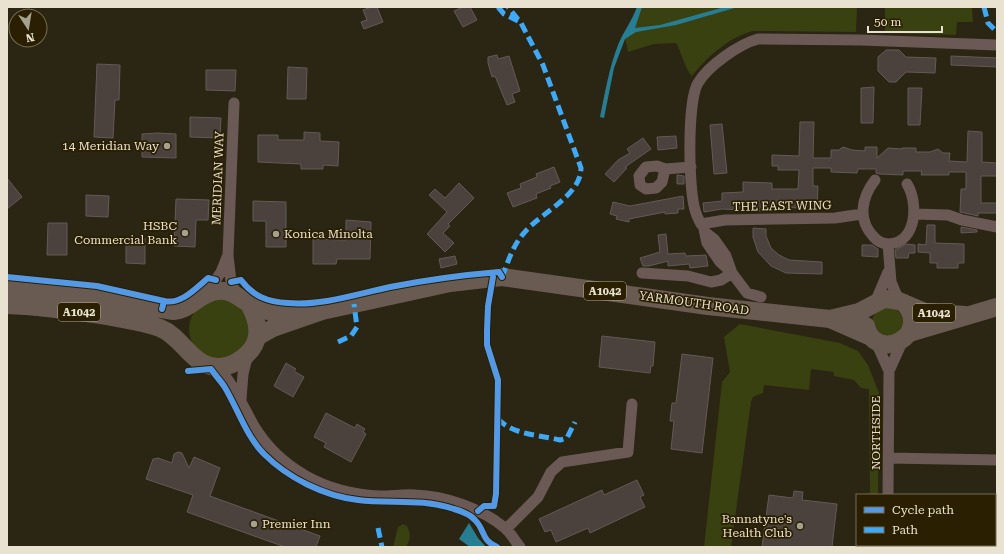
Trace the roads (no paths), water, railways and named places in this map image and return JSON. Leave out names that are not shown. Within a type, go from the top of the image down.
[{"type":"highway","name":"YARMOUTH ROAD","points":[[217,367],[238,361],[253,344],[273,328],[322,311],[450,283],[502,277],[708,306],[830,320],[891,345],[906,337],[965,315],[997,307]]},
{"type":"highway","name":"A1042","points":[[7,287],[54,291],[162,310],[178,310],[188,307]]},
{"type":"highway","name":"YARMOUTH ROAD","points":[[206,294],[217,291],[269,311],[322,311]]},
{"type":"highway","points":[[206,294],[188,307],[180,326],[182,345],[195,359],[205,364],[217,367]]},
{"type":"highway","points":[[243,300],[256,320],[253,344]]},
{"type":"highway","name":"YARMOUTH ROAD","points":[[830,320],[872,306],[882,300],[902,302],[925,312],[965,315]]},
{"type":"highway","name":"A1042","points":[[902,302],[909,308],[912,318],[906,337]]},
{"type":"highway","name":"A1042","points":[[7,305],[87,313],[136,322],[168,332],[182,345]]},
{"type":"highway","points":[[872,306],[865,323],[873,338]]},
{"type":"street","points":[[761,297],[747,293],[732,273],[720,262],[707,243],[703,228],[695,213],[691,167],[690,116],[697,84],[705,74],[733,50],[749,41],[758,39],[861,40],[997,45]]},
{"type":"street","name":"MERIDIAN WAY","points":[[234,103],[228,255],[231,282],[243,300]]},
{"type":"street","points":[[665,169],[691,167]]},
{"type":"street","points":[[875,180],[867,193],[862,214],[871,234],[881,242],[888,244],[895,243],[906,234],[913,224],[915,214],[912,194],[907,184]]},
{"type":"street","name":"THE EAST WING","points":[[703,228],[725,220],[835,218],[862,214]]},
{"type":"street","points":[[915,214],[948,215],[962,220],[997,227]]},
{"type":"street","points":[[888,244],[891,282],[902,302]]},
{"type":"street","name":"MERIDIAN WAY","points":[[206,294],[221,272],[228,255]]},
{"type":"street","points":[[872,306],[886,280],[889,269]]},
{"type":"street","points":[[642,273],[688,276],[711,282],[721,280],[732,273]]},
{"type":"street","name":"NORTHSIDE","points":[[889,372],[906,337]]},
{"type":"street","name":"NORTHSIDE","points":[[873,338],[889,372],[888,494]]},
{"type":"street","points":[[241,399],[243,374],[253,344]]},
{"type":"street","points":[[217,367],[227,378],[241,399],[255,427],[269,447],[305,476],[332,488],[359,495],[415,495],[443,499],[478,511],[506,529],[520,547]]},
{"type":"street","points":[[506,529],[538,497],[550,472],[562,462],[628,452],[632,404]]},
{"type":"street","points":[[889,458],[997,460]]},
{"type":"water","points":[[637,7],[642,7],[635,28],[660,25],[721,8],[738,7],[676,25],[636,32],[625,39],[614,68],[604,118],[600,117],[615,54],[620,40]]},
{"type":"water","points":[[469,523],[478,538],[486,547],[470,547],[459,539]]},
{"type":"place","name":"14 Meridian Way","points":[[167,146]]},
{"type":"place","name":"HSBC Commercial Bank","points":[[185,233]]},
{"type":"place","name":"Konica Minolta","points":[[276,234]]},
{"type":"place","name":"Premier Inn","points":[[254,524]]},
{"type":"place","name":"Bannatyne's Health Club","points":[[800,526]]}]
